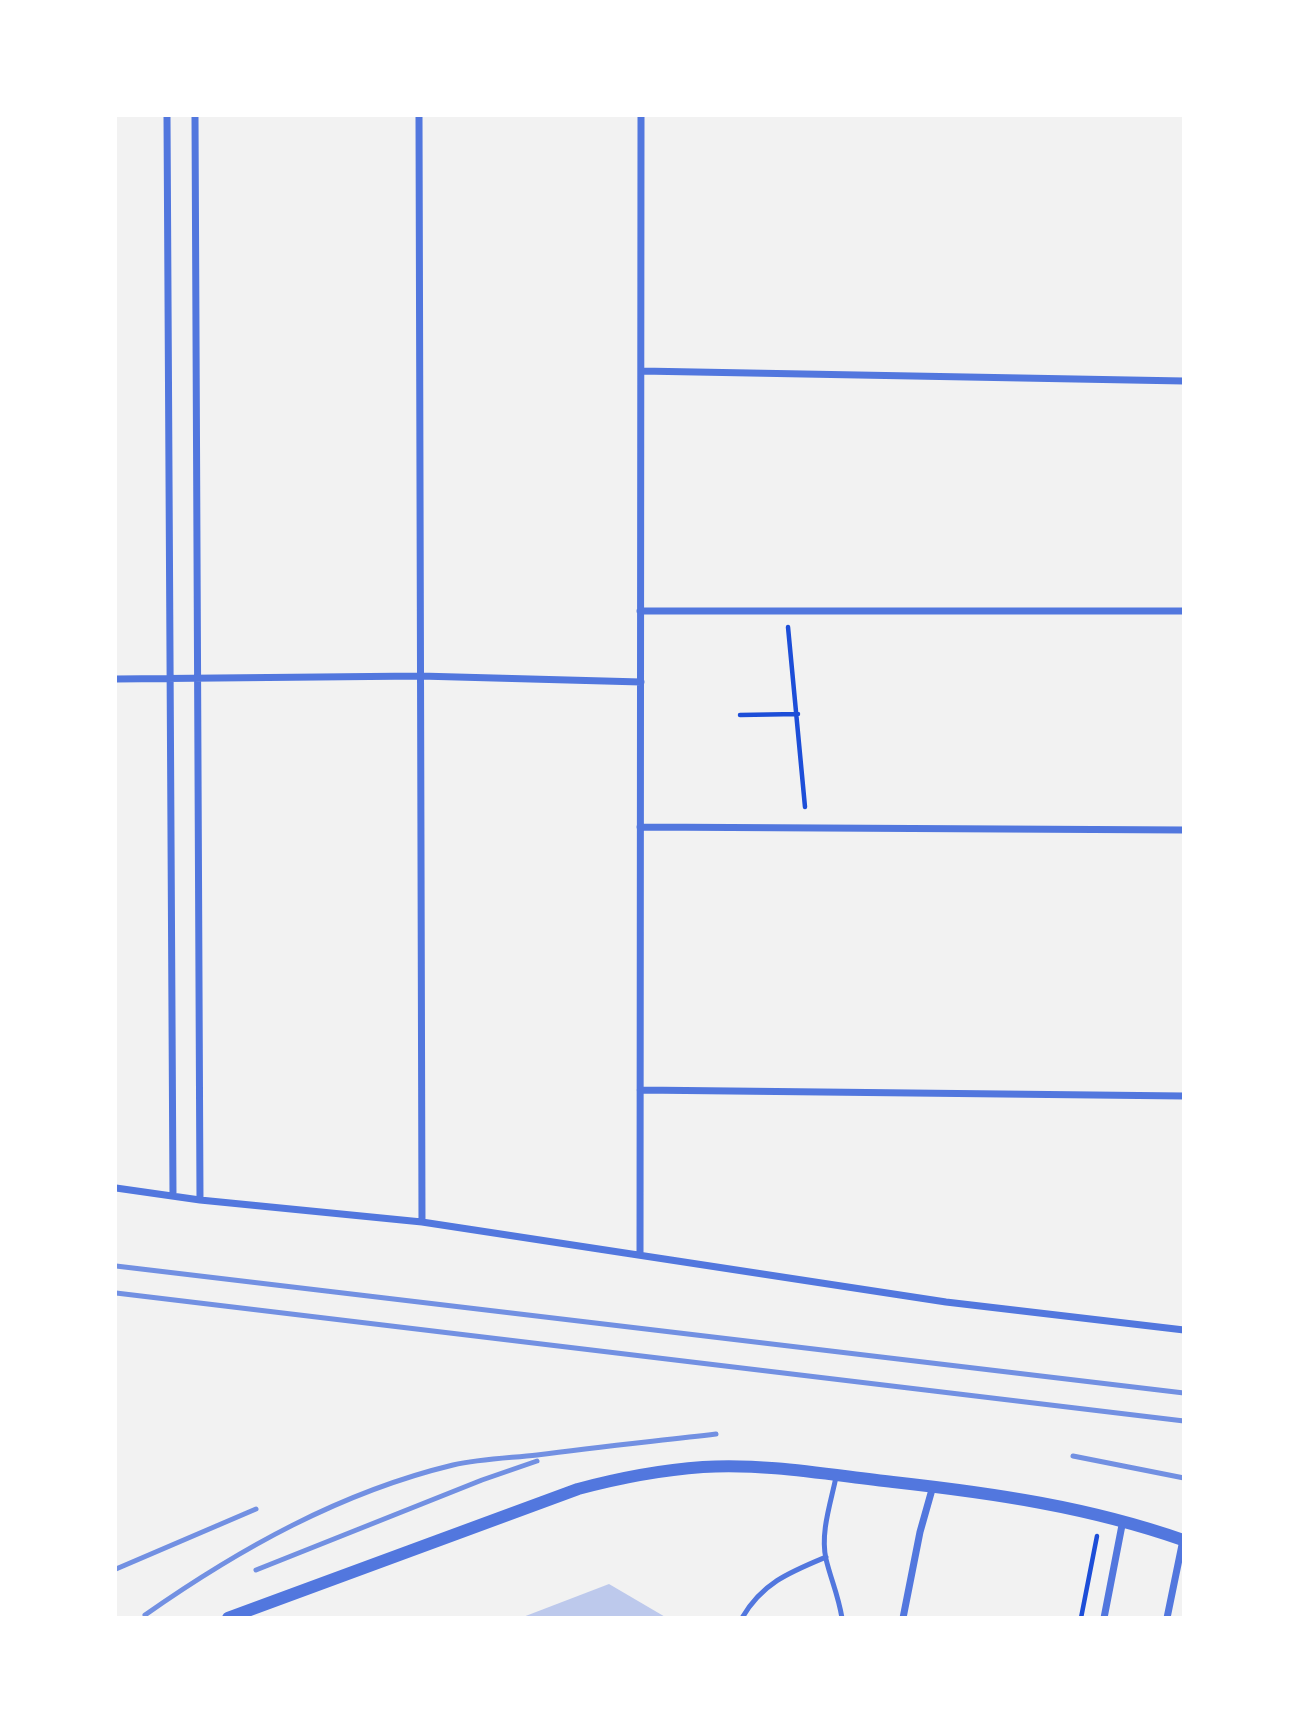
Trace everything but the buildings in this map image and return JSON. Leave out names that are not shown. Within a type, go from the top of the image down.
[{"type":"street","points":[[167,116],[173,1195]]},
{"type":"street","points":[[195,116],[201,1200]]},
{"type":"street","points":[[419,116],[422,1222]]},
{"type":"street","points":[[640,1254],[641,116]]},
{"type":"street","points":[[641,371],[1184,381]]},
{"type":"street","points":[[640,611],[1184,611]]},
{"type":"street","points":[[116,679],[420,676],[641,682]]},
{"type":"street","points":[[640,827],[1184,830]]},
{"type":"street","points":[[640,1090],[1184,1096]]},
{"type":"street","points":[[116,1188],[201,1200],[422,1222],[946,1302],[1184,1330]]},
{"type":"street","points":[[228,1618],[556,1496],[602,1482],[706,1467],[746,1467],[837,1474],[933,1486],[1123,1520],[1183,1540],[1167,1618]]},
{"type":"street","points":[[903,1618],[920,1532],[933,1486]]},
{"type":"street","points":[[1104,1618],[1123,1520]]},
{"type":"lane","points":[[837,1474],[825,1530],[826,1557],[838,1593],[842,1618]]},
{"type":"lane","points":[[742,1618],[751,1601],[779,1578],[826,1557]]},
{"type":"path","points":[[788,623],[805,807]]},
{"type":"path","points":[[740,715],[798,714]]},
{"type":"path","points":[[1081,1618],[1101,1514]]},
{"type":"railway","points":[[116,1266],[1184,1393]]},
{"type":"railway","points":[[116,1293],[1184,1421]]},
{"type":"railway","points":[[145,1615],[217,1568],[292,1525],[411,1476],[474,1461],[716,1434]]},
{"type":"railway","points":[[1073,1456],[1184,1478]]},
{"type":"railway","points":[[256,1570],[482,1480],[537,1461]]},
{"type":"railway","points":[[116,1569],[256,1509]]}]
